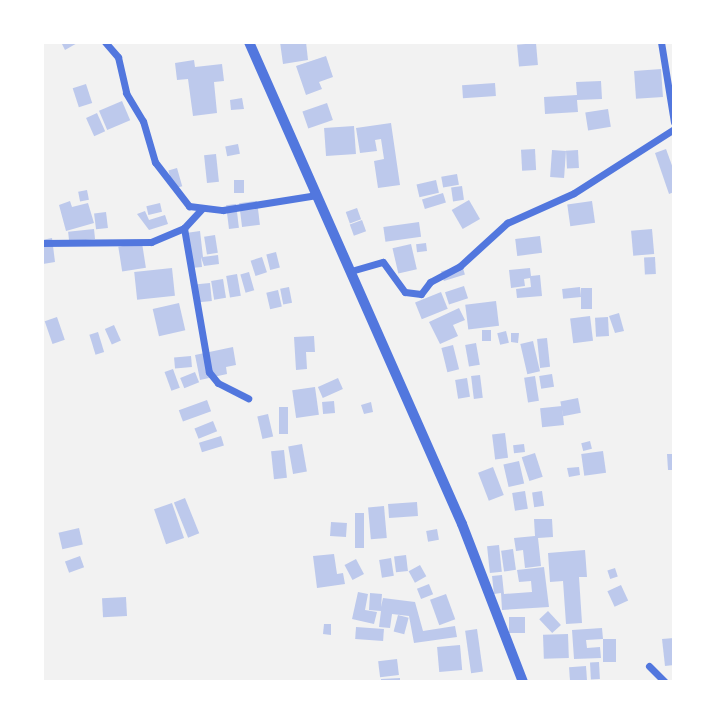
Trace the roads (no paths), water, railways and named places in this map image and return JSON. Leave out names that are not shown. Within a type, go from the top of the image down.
[{"type":"street","points":[[105,42],[118,57],[126,93],[142,121],[155,162],[181,197],[201,211]]},
{"type":"street","points":[[249,42],[463,524],[523,682]]},
{"type":"street","points":[[661,42],[674,122]]},
{"type":"street","points":[[351,271],[383,262],[405,292],[421,294],[430,282],[460,266],[507,223],[574,193],[674,128]]},
{"type":"street","points":[[42,243],[151,242],[184,228],[201,211],[317,195]]},
{"type":"street","points":[[184,228],[209,372],[218,383],[247,398]]},
{"type":"street","points":[[649,666],[664,682]]}]
